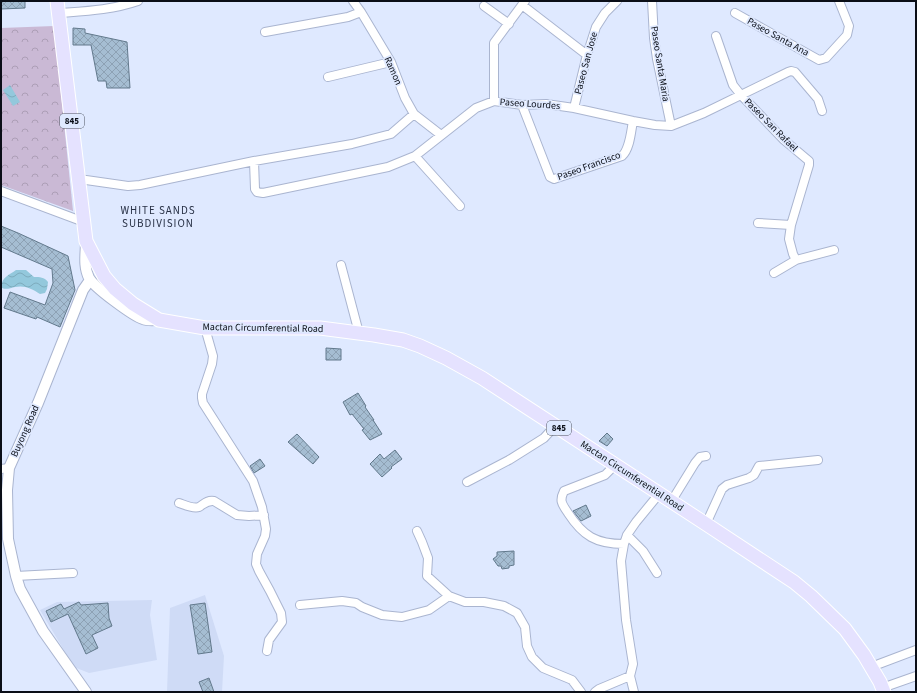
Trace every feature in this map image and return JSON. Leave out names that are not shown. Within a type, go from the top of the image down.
[{"type":"main road","name":"Mactan Circumferential Road","points":[[58,7],[86,241],[104,276],[115,289],[133,304],[159,320],[205,328],[320,328],[402,340],[420,346],[446,358],[482,378],[794,582],[812,596],[845,629],[864,655],[883,690]]},
{"type":"street","points":[[58,7],[102,10],[124,6],[138,1]]},
{"type":"street","name":"Ramon","points":[[353,1],[391,62],[405,98],[414,114],[441,135]]},
{"type":"street","name":"Paseo San Jose","points":[[574,108],[587,55],[596,27],[616,1]]},
{"type":"street","name":"Paseo Santa Maria","points":[[652,1],[657,59],[672,126]]},
{"type":"street","name":"Paseo Santa Ana","points":[[735,13],[819,60],[826,58],[847,35],[849,26],[840,1]]},
{"type":"street","points":[[494,101],[494,43],[524,3],[587,55]]},
{"type":"street","points":[[484,6],[508,24]]},
{"type":"street","points":[[265,32],[348,17],[361,12]]},
{"type":"street","name":"Paseo San Rafael","points":[[716,36],[733,85],[784,140],[809,161],[791,225],[789,239],[796,260]]},
{"type":"street","points":[[328,77],[391,62]]},
{"type":"street","name":"Paseo Lourdes","points":[[254,161],[255,189],[257,192],[263,193],[388,167],[415,156],[476,108],[494,101],[522,105],[546,104],[574,108],[655,125],[672,126],[704,113],[791,71],[795,72],[818,99],[822,110]]},
{"type":"street","name":"Paseo Francisco","points":[[522,105],[550,177],[554,179],[622,156],[626,153],[633,121]]},
{"type":"street","points":[[79,179],[128,186],[140,185],[254,161],[352,144],[391,134],[414,114]]},
{"type":"street","points":[[415,156],[460,206]]},
{"type":"street","points":[[1,192],[84,222]]},
{"type":"street","points":[[758,223],[791,225]]},
{"type":"street","points":[[86,241],[85,264],[86,272],[90,280],[130,313],[144,320],[159,320]]},
{"type":"street","points":[[774,273],[796,260],[834,250]]},
{"type":"street","points":[[341,265],[359,333]]},
{"type":"street","name":"Buyong Road","points":[[86,692],[42,632],[20,589],[8,539],[5,469],[38,403],[80,296],[90,280]]},
{"type":"street","points":[[205,328],[213,356],[212,364],[202,394],[203,402],[253,481],[264,515],[266,529],[265,536],[257,554],[256,564],[258,571],[281,613],[282,622],[269,640],[267,651]]},
{"type":"street","points":[[467,482],[509,460],[544,438],[555,426]]},
{"type":"street","points":[[671,502],[695,463],[700,457],[706,456]]},
{"type":"street","points":[[706,524],[722,489],[727,484],[749,478],[754,475],[758,466],[818,460]]},
{"type":"street","points":[[615,465],[604,474],[564,491],[561,496],[561,503],[582,531],[590,537],[610,544],[624,544]]},
{"type":"street","points":[[634,692],[630,676],[633,664],[626,620],[621,561],[627,535],[659,494]]},
{"type":"street","points":[[180,503],[190,507],[198,507],[204,503],[214,501],[237,515],[264,515]]},
{"type":"street","points":[[416,531],[428,558],[427,576],[449,596],[465,602],[484,602],[504,606],[517,613],[525,627],[527,646],[532,657],[543,668],[572,680],[581,692]]},
{"type":"street","points":[[627,535],[643,551],[657,573]]},
{"type":"street","points":[[16,576],[73,573]]},
{"type":"street","points":[[300,605],[342,601],[356,603],[382,615],[402,617],[430,610],[449,596]]},
{"type":"street","points":[[871,667],[916,650]]},
{"type":"street","points":[[595,692],[630,676]]},
{"type":"street","points":[[883,690],[916,676]]},
{"type":"shaded area","points":[[205,595],[224,656],[222,692],[167,692],[170,608]]},
{"type":"shaded area","points":[[152,600],[150,615],[157,660],[89,673],[74,667],[40,610],[57,602]]},
{"type":"green space","points":[[54,26],[73,211],[1,185],[1,28]]},
{"type":"water","points":[[10,85],[20,102],[13,106],[3,90]]},
{"type":"water","points":[[16,270],[26,270],[34,277],[45,279],[48,282],[45,293],[40,294],[25,287],[7,289],[2,288],[2,282],[4,279]]},
{"type":"building","points":[[1,1],[25,1],[25,8],[1,9]]},
{"type":"building","points":[[73,28],[85,29],[85,33],[127,42],[130,88],[107,88],[106,81],[98,81],[91,45],[73,45]]},
{"type":"building","points":[[1,226],[68,256],[75,290],[60,327],[37,317],[36,319],[4,308],[10,292],[45,305],[53,283],[52,269],[1,247]]},
{"type":"building","points":[[326,348],[341,349],[341,360],[326,360]]},
{"type":"building","points":[[358,393],[382,434],[370,440],[362,430],[364,429],[352,414],[350,415],[343,402]]},
{"type":"building","points":[[607,433],[613,439],[607,446],[599,441]]},
{"type":"building","points":[[297,434],[319,457],[313,464],[288,442]]},
{"type":"building","points":[[395,450],[402,459],[391,467],[392,468],[382,477],[370,464],[380,454],[384,459]]},
{"type":"building","points":[[260,459],[265,466],[254,473],[250,466]]},
{"type":"building","points":[[586,505],[591,516],[581,521],[573,511]]},
{"type":"building","points":[[514,551],[514,565],[509,566],[509,568],[502,569],[501,566],[498,566],[493,559],[497,556],[497,552]]},
{"type":"building","points":[[79,602],[81,605],[108,603],[109,618],[112,626],[92,635],[98,648],[86,654],[68,614],[51,622],[46,611],[61,604],[64,609]]},
{"type":"building","points":[[205,603],[212,652],[198,654],[190,605]]},
{"type":"building","points":[[209,678],[214,692],[203,692],[199,682]]},
{"type":"district","name":"WHITE SANDS SUBDIVISION","points":[[158,216]]}]
